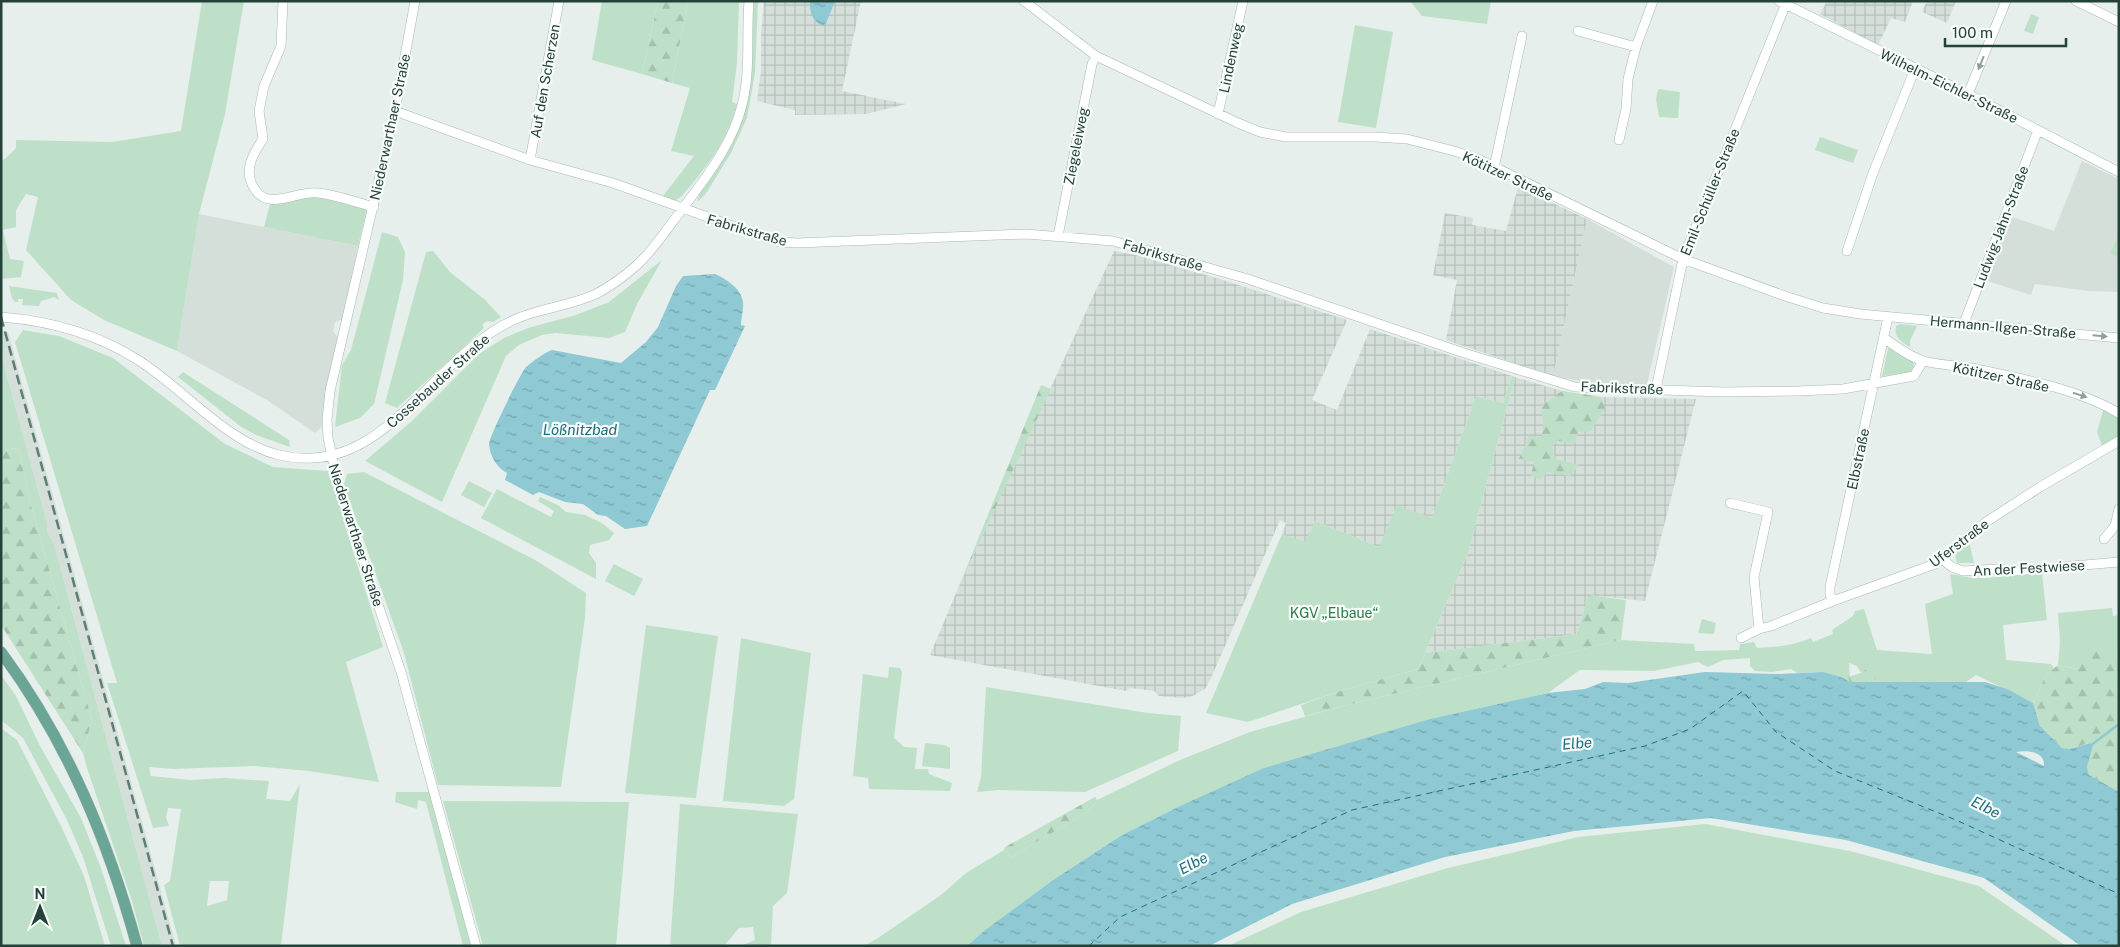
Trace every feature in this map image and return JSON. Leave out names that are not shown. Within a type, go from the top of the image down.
[{"type":"main road","points":[[1,652],[44,714],[81,784],[110,858],[137,946]]},
{"type":"street","points":[[283,1],[281,46],[264,86],[259,111],[263,139],[254,152],[249,167],[250,182],[257,193],[268,199],[316,193],[374,207]]},
{"type":"street","name":"Niederwarthaer Straße","points":[[415,1],[395,112],[330,392],[327,419],[331,455],[340,492],[402,672],[476,946]]},
{"type":"street","name":"Auf den Scherzen","points":[[530,160],[559,1]]},
{"type":"street","name":"Cossebauder Straße","points":[[1,317],[44,322],[73,329],[103,340],[140,361],[235,434],[258,448],[279,455],[299,458],[331,455],[354,448],[385,429],[471,347],[490,332],[528,314],[582,300],[624,277],[653,248],[721,154],[737,121],[746,88],[749,1]]},
{"type":"street","name":"Kötitzer Straße","points":[[1024,1],[1096,56],[1260,132],[1286,137],[1407,139],[1454,151],[1494,168],[1683,259],[1823,308],[1888,316]]},
{"type":"street","name":"Lindenweg","points":[[1218,114],[1243,1]]},
{"type":"street","points":[[1619,140],[1626,110],[1628,79],[1636,47],[1653,1]]},
{"type":"street","points":[[1968,94],[2006,1]]},
{"type":"street","points":[[2076,1],[2119,22]]},
{"type":"street","name":"Wilhelm-Eichler-Straße","points":[[1784,2],[2118,169]]},
{"type":"street","name":"Emil-Schüller-Straße","points":[[1656,389],[1683,259],[1784,2]]},
{"type":"street","points":[[1578,31],[1636,47]]},
{"type":"street","points":[[1494,168],[1522,36]]},
{"type":"street","name":"Ziegeleiweg","points":[[1058,236],[1092,64],[1096,56]]},
{"type":"street","points":[[1847,251],[1873,173],[1915,69]]},
{"type":"street","name":"Fabrikstraße","points":[[395,112],[530,160],[613,184],[682,210],[780,242],[1026,234],[1113,241],[1239,276],[1464,353],[1575,386],[1723,392],[1843,389],[1914,376],[1923,361]]},
{"type":"street","name":"Ludwig-Jahn-Straße","points":[[1964,323],[2038,130]]},
{"type":"street","name":"Hermann-Ilgen-Straße","points":[[1888,316],[2119,338]]},
{"type":"street","name":"Elbstraße","points":[[1833,601],[1830,596],[1830,587],[1888,316]]},
{"type":"street","name":"Kötitzer Straße","points":[[1884,338],[1912,357],[1923,361],[1979,369],[2076,394],[2100,402],[2119,413]]},
{"type":"street","name":"Uferstraße","points":[[1741,638],[1759,629],[1833,601],[1924,569],[1942,559],[1986,522],[2040,487],[2119,441]]},
{"type":"street","points":[[1730,503],[1768,512],[1754,577],[1759,629]]},
{"type":"street","points":[[2104,539],[2115,526],[2119,509]]},
{"type":"street","name":"An der Festwiese","points":[[1942,559],[1957,570],[1963,571],[1997,569],[2015,571],[2119,562]]},
{"type":"shaded area","points":[[764,1],[861,1],[842,91],[906,104],[866,114],[795,115],[795,110],[757,101],[761,70],[761,33]]},
{"type":"shaded area","points":[[1827,1],[1913,1],[1905,22],[1891,18],[1878,45],[1820,14]]},
{"type":"shaded area","points":[[1927,1],[1956,1],[1947,23],[1922,12]]},
{"type":"shaded area","points":[[2082,161],[2119,179],[2119,292],[2089,291],[2035,284],[2031,295],[1984,280],[2009,216],[2054,231]]},
{"type":"shaded area","points":[[1518,187],[1587,219],[1553,376],[1446,340],[1457,280],[1433,275],[1445,213],[1473,218],[1472,225],[1506,231]]},
{"type":"shaded area","points":[[199,214],[358,246],[343,319],[335,322],[333,332],[339,338],[321,428],[315,433],[267,400],[177,351]]},
{"type":"shaded area","points":[[1587,219],[1674,267],[1647,384],[1595,384],[1553,376]]},
{"type":"shaded area","points":[[1114,251],[1136,255],[1223,280],[1347,320],[1312,400],[1337,410],[1370,329],[1512,376],[1503,403],[1476,396],[1432,518],[1379,547],[1315,521],[1305,543],[1282,534],[1286,523],[1280,520],[1211,678],[1205,689],[1191,697],[1159,696],[1154,691],[1130,688],[1126,691],[930,655],[959,586]]},
{"type":"shaded area","points":[[1,331],[8,332],[176,946],[162,946],[54,544],[47,531],[47,523],[1,354]]},
{"type":"shaded area","points":[[1515,377],[1562,391],[1601,397],[1696,399],[1645,601],[1588,595],[1577,634],[1425,653],[1468,553]]},
{"type":"green space","points":[[202,1],[244,1],[225,114],[199,214],[177,351],[104,320],[71,300],[26,250],[38,197],[26,194],[16,210],[16,227],[3,230],[10,259],[24,261],[21,277],[1,279],[1,160],[5,159],[16,148],[16,140],[112,142],[181,131]]},
{"type":"green space","points":[[602,1],[658,1],[642,74],[592,60]]},
{"type":"green space","points":[[658,1],[688,1],[672,83],[642,74]]},
{"type":"green space","points":[[688,1],[739,1],[737,62],[732,102],[737,104],[728,130],[715,154],[681,197],[674,201],[663,196],[694,156],[671,151],[690,88],[672,83]]},
{"type":"green space","points":[[754,1],[758,1],[755,73],[747,118],[731,153],[705,195],[697,202],[699,195],[726,152],[745,108],[752,65]]},
{"type":"green space","points":[[1410,1],[1491,1],[1487,24],[1422,16]]},
{"type":"green space","points":[[2031,14],[2039,17],[2033,34],[2024,31]]},
{"type":"green space","points":[[1355,25],[1393,32],[1376,128],[1338,122]]},
{"type":"green space","points":[[1658,89],[1680,92],[1678,118],[1659,117],[1656,99]]},
{"type":"green space","points":[[1820,137],[1858,150],[1853,163],[1815,150]]},
{"type":"green space","points":[[313,196],[367,209],[358,246],[264,227],[270,204]]},
{"type":"green space","points":[[382,232],[398,237],[405,252],[403,280],[374,404],[360,418],[335,427],[342,365],[351,350]]},
{"type":"green space","points":[[2119,235],[2119,258],[2110,253]]},
{"type":"green space","points":[[433,251],[450,272],[484,299],[501,317],[493,322],[487,321],[482,325],[484,328],[397,408],[385,403],[426,252]]},
{"type":"green space","points":[[662,260],[637,304],[625,332],[609,338],[556,333],[542,335],[519,345],[506,356],[442,502],[365,461],[412,421],[479,354],[504,338],[528,328],[576,315],[609,302]]},
{"type":"green space","points":[[9,286],[57,293],[59,300],[54,297],[41,301],[39,306],[22,305],[23,299],[18,299],[18,302],[15,302],[12,298]]},
{"type":"green space","points":[[1900,324],[1917,326],[1910,341],[1910,347],[1897,336],[1896,326]]},
{"type":"green space","points":[[23,330],[59,336],[113,358],[225,444],[273,467],[328,471],[383,647],[346,662],[379,782],[309,771],[254,766],[173,769],[149,767],[151,776],[190,780],[224,778],[269,781],[266,799],[290,801],[300,784],[281,946],[180,946],[164,885],[170,881],[181,809],[168,808],[166,817],[169,826],[153,828],[107,683],[117,683],[15,342]],"holes":[[[210,881],[229,881],[227,900],[207,906]]]},
{"type":"green space","points":[[1891,347],[1913,362],[1914,366],[1911,372],[1882,376],[1888,348]]},
{"type":"green space","points":[[1,354],[47,523],[47,531],[54,544],[162,946],[144,946],[132,901],[87,768],[83,753],[92,720],[30,502],[19,448],[2,450],[1,453]]},
{"type":"green space","points":[[183,372],[289,440],[290,447],[256,435],[240,426],[178,377]]},
{"type":"green space","name":"KGV „Elbaue“","points":[[1512,376],[1515,377],[1468,553],[1418,669],[1337,692],[1248,722],[1206,713],[1282,534],[1305,542],[1315,521],[1379,547],[1397,505],[1432,518],[1476,396],[1503,403]]},
{"type":"green space","points":[[1041,385],[1051,389],[959,586],[968,564]]},
{"type":"green space","points":[[1562,391],[1601,397],[1605,408],[1591,431],[1578,432],[1575,444],[1558,441],[1552,447],[1556,459],[1579,465],[1570,476],[1547,472],[1541,480],[1531,476],[1534,462],[1519,459],[1529,436],[1542,437],[1541,406]]},
{"type":"green space","points":[[2104,407],[2119,416],[2119,436],[2102,446],[2097,432]]},
{"type":"green space","points":[[19,448],[30,502],[92,720],[83,753],[1,625],[1,453],[2,450]]},
{"type":"green space","points":[[364,472],[537,561],[586,593],[585,618],[561,787],[438,785],[404,653],[344,485],[347,474]]},
{"type":"green space","points":[[469,481],[492,493],[484,507],[461,495]]},
{"type":"green space","points":[[497,489],[551,517],[554,511],[538,501],[540,497],[558,505],[566,512],[585,515],[602,523],[614,533],[609,540],[590,545],[589,553],[596,563],[596,579],[481,518]]},
{"type":"green space","points":[[1969,541],[1974,563],[1957,563],[1955,555]]},
{"type":"green space","points":[[614,564],[643,579],[634,596],[605,581]]},
{"type":"green space","points":[[2042,573],[2047,620],[2003,625],[2006,660],[2051,664],[2054,668],[2046,675],[2033,703],[1976,675],[1966,682],[1872,682],[1876,678],[1870,666],[1861,673],[1857,666],[1849,663],[1850,682],[1823,672],[1797,673],[1791,669],[1771,672],[1755,671],[1750,666],[1750,658],[1723,660],[1708,667],[1698,662],[1654,671],[1580,670],[1548,693],[1430,719],[1178,807],[1122,835],[1053,880],[985,930],[967,946],[864,946],[941,895],[966,873],[1004,850],[1011,857],[1088,812],[1097,800],[1180,760],[1250,732],[1343,706],[1621,640],[1694,644],[1695,651],[1739,650],[1740,644],[1754,642],[1757,648],[1777,647],[1811,638],[1813,642],[1833,634],[1832,630],[1853,616],[1855,611],[1864,609],[1877,650],[1932,654],[1925,604],[1953,594],[1950,574],[1985,578]]},
{"type":"green space","points":[[1588,595],[1626,600],[1621,640],[1305,716],[1301,705],[1337,692],[1418,669],[1425,653],[1577,634]]},
{"type":"green space","points":[[2112,608],[2113,616],[2119,615],[2119,690],[2116,648],[2078,669],[2058,665],[2060,641],[2058,613]]},
{"type":"green space","points":[[1702,619],[1716,623],[1714,634],[1698,633]]},
{"type":"green space","points":[[646,625],[718,636],[696,798],[625,793]]},
{"type":"green space","points":[[741,638],[811,653],[794,799],[784,806],[723,801]]},
{"type":"green space","points":[[2116,647],[2119,690],[2119,792],[2089,776],[2087,767],[2093,746],[2089,743],[2070,749],[2062,748],[2040,726],[2033,703],[2046,675],[2058,665],[2077,669],[2081,654]]},
{"type":"green space","points":[[1870,666],[1876,673],[1876,678],[1872,682],[1850,682],[1848,677],[1861,673]]},
{"type":"green space","points":[[889,667],[900,668],[902,672],[894,738],[904,747],[917,748],[915,769],[928,769],[929,774],[952,783],[950,791],[869,789],[868,778],[853,776],[863,674],[888,678]]},
{"type":"green space","points":[[1,675],[16,696],[40,746],[81,818],[101,868],[126,946],[111,946],[83,857],[67,820],[23,738],[1,720]]},
{"type":"green space","points":[[986,687],[1148,713],[1181,716],[1178,751],[1085,792],[999,790],[977,792],[981,777]]},
{"type":"green space","points":[[1,728],[17,740],[61,826],[84,876],[105,946],[1,946]]},
{"type":"green space","points":[[925,743],[944,745],[950,748],[950,769],[922,766]]},
{"type":"green space","points":[[396,792],[429,792],[472,946],[463,946],[426,802],[418,800],[417,809],[395,802]]},
{"type":"green space","points":[[1095,797],[1097,800],[1088,812],[1011,857],[1004,850],[1005,847]]},
{"type":"green space","points":[[443,801],[629,802],[616,946],[483,946]]},
{"type":"green space","points":[[680,804],[798,814],[787,893],[773,906],[771,946],[741,946],[755,940],[753,927],[739,928],[724,946],[670,946]]},
{"type":"green space","points":[[1706,824],[1850,851],[1979,886],[2066,946],[1228,946],[1301,912],[1448,868],[1578,837]]},
{"type":"water","points":[[810,1],[835,1],[825,26],[817,23],[813,17]]},
{"type":"water","name":"Lößnitzbad","points":[[715,274],[728,281],[742,297],[741,325],[745,326],[715,390],[710,390],[647,526],[625,529],[606,516],[598,515],[583,504],[565,502],[539,492],[533,495],[505,480],[507,473],[494,461],[489,444],[505,406],[526,367],[552,350],[621,363],[646,342],[658,327],[676,286],[683,276]]},
{"type":"water","name":"Elbe","points":[[1705,672],[1777,674],[1823,672],[1841,677],[1850,682],[1985,682],[2007,689],[2033,703],[2040,726],[2062,748],[2070,749],[2090,743],[2093,746],[2087,767],[2089,775],[2119,792],[2119,946],[2081,946],[1984,878],[1846,840],[1711,818],[1574,831],[1445,857],[1292,904],[1209,946],[967,946],[985,930],[1053,880],[1122,835],[1264,768],[1430,719],[1548,693],[1585,689],[1603,682],[1628,683]],"holes":[[[2016,752],[2038,754],[2042,757],[2044,766]]]},
{"type":"waterway","points":[[2090,746],[2119,724]]},
{"type":"ferry route","points":[[1089,946],[1120,917],[1352,810],[1645,746],[1690,729],[1743,691],[1776,732],[1835,771],[1956,820],[2119,894]]},
{"type":"railway","points":[[1,317],[173,946]]}]
